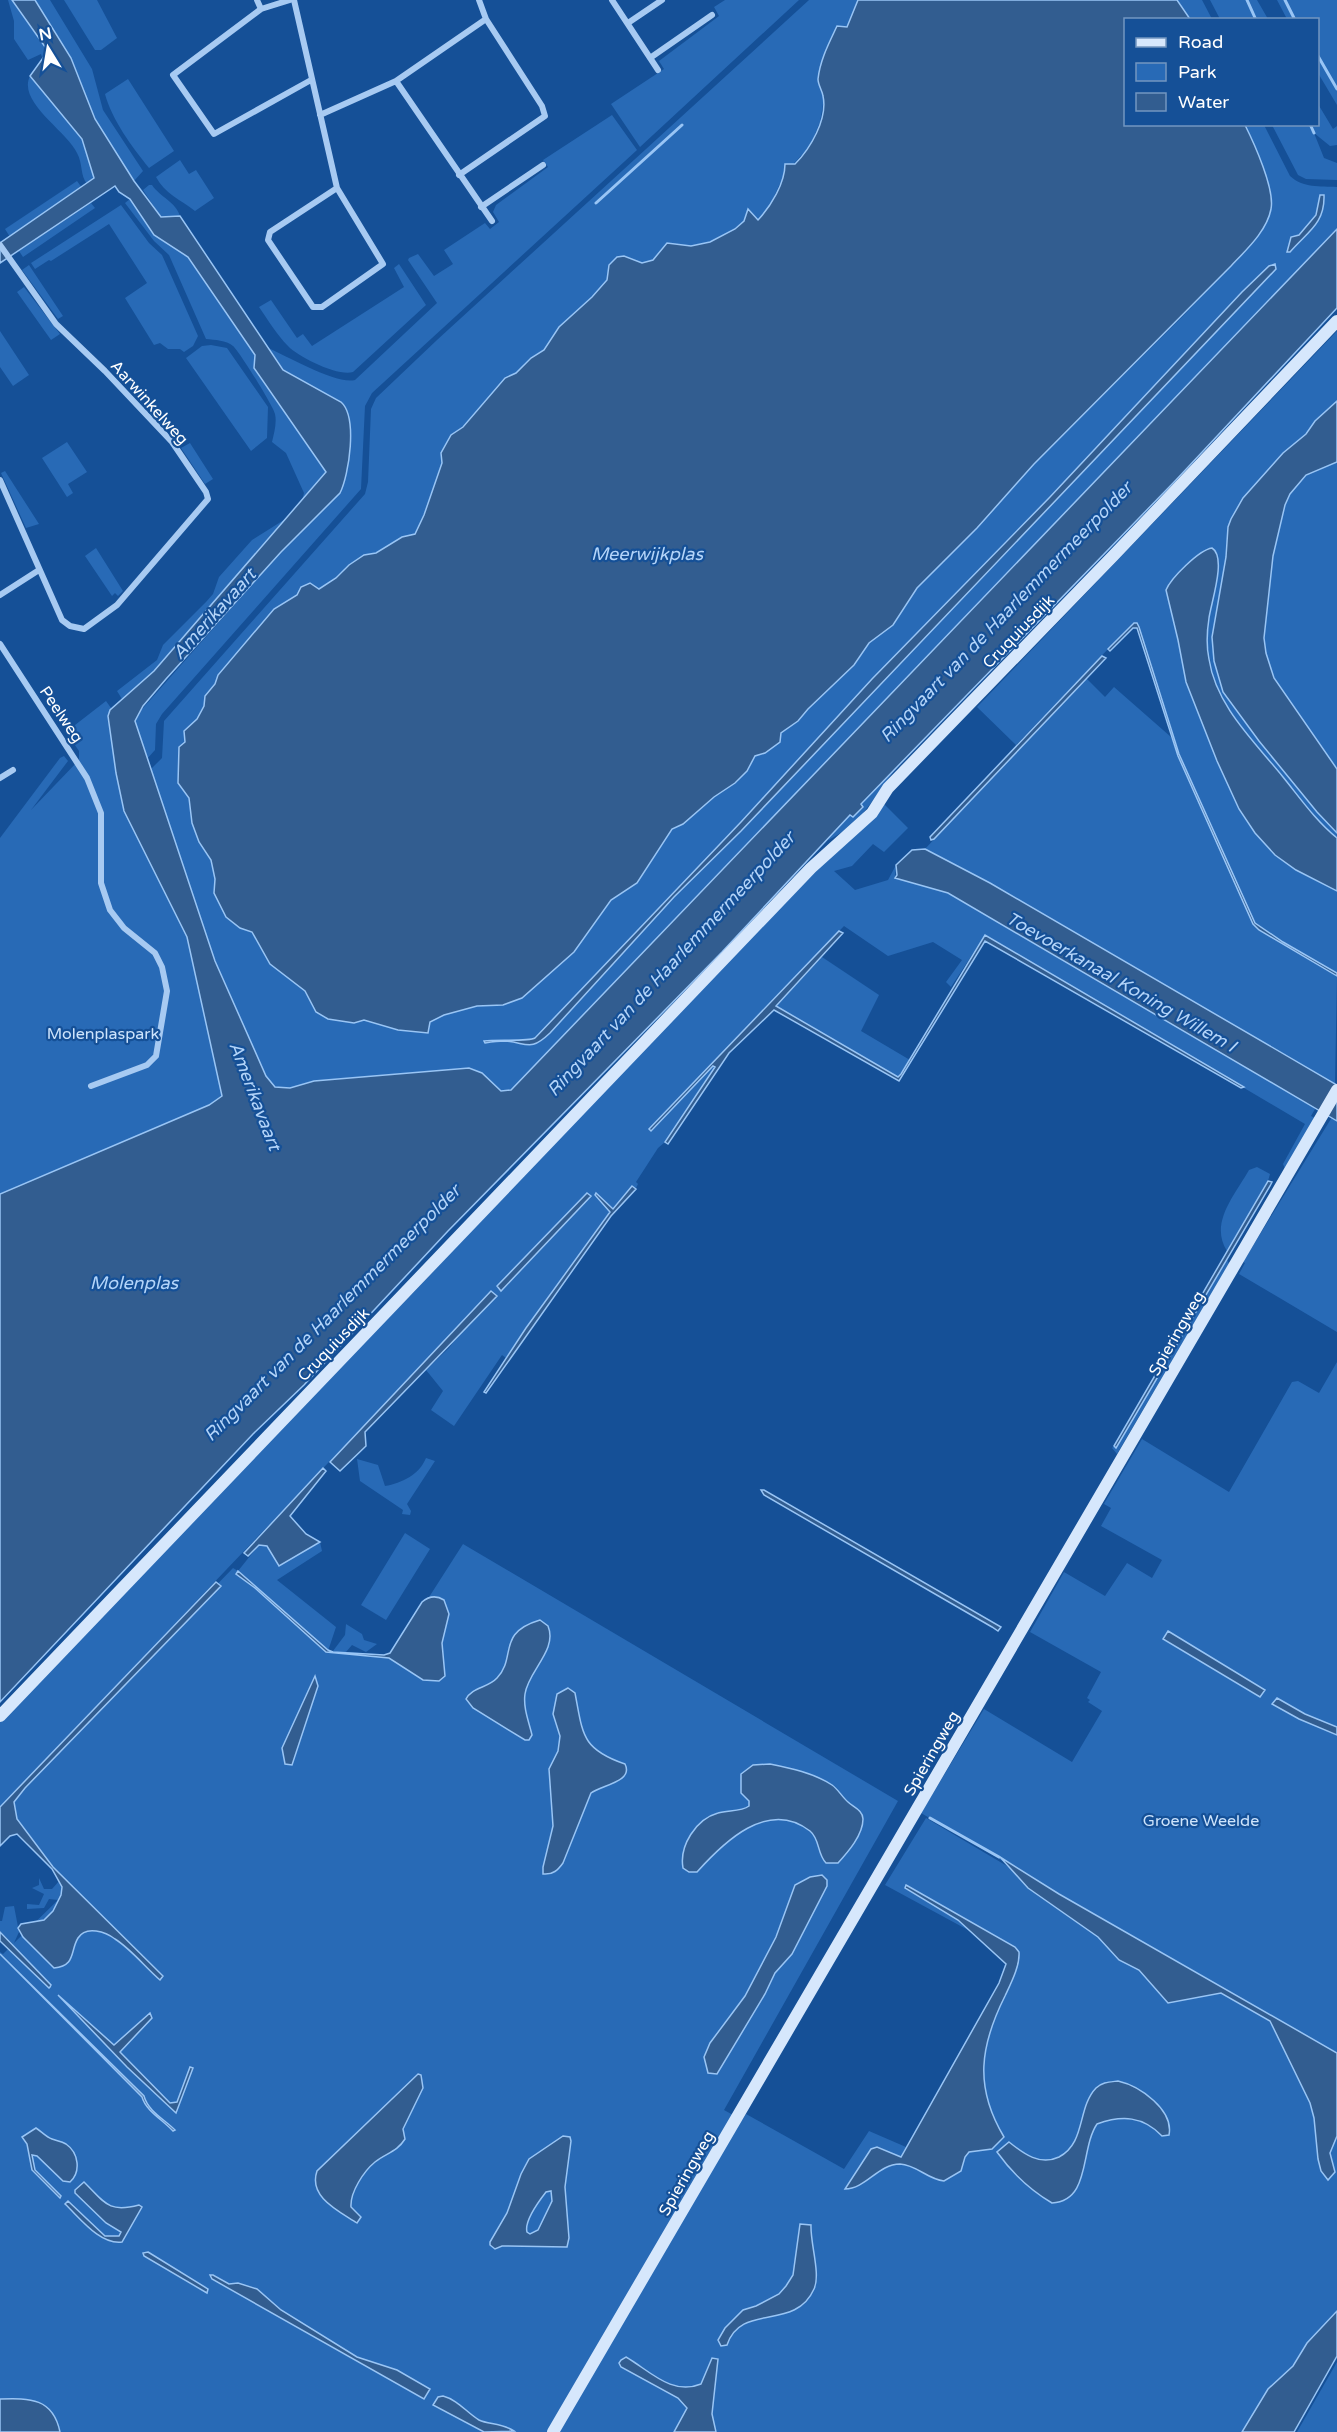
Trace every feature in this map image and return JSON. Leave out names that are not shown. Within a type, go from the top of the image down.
[{"type":"street","points":[[257,0],[261,9]]},
{"type":"street","points":[[311,80],[214,134],[173,75],[261,9],[292,0],[337,188],[383,264],[322,308],[313,307],[268,240],[270,232],[337,188]]},
{"type":"street","points":[[459,175],[545,116],[542,106],[486,19],[479,0]]},
{"type":"street","points":[[612,0],[658,70]]},
{"type":"street","points":[[628,23],[662,0]]},
{"type":"street","points":[[650,57],[712,15]]},
{"type":"street","points":[[320,115],[396,81],[486,19]]},
{"type":"street","points":[[396,81],[492,221]]},
{"type":"street","points":[[481,207],[543,165]]},
{"type":"street","name":"Aarwinkelweg","points":[[0,245],[56,324],[105,371],[172,442],[206,492],[208,500],[117,605],[84,629],[70,626],[62,620],[0,480]]},
{"type":"street","name":"Cruquiusdijk","points":[[0,1716],[812,868],[872,813],[888,788],[1337,321]]},
{"type":"street","points":[[0,596],[39,570]]},
{"type":"street","name":"Peelweg","points":[[0,644],[87,777],[102,817],[101,883],[110,910],[124,928],[155,953],[162,967],[167,991],[156,1056],[147,1065],[92,1086]]},
{"type":"street","points":[[0,778],[13,770]]},
{"type":"street","name":"Spieringweg","points":[[553,2432],[1337,1090]]},
{"type":"green space","points":[[8,0],[12,0],[48,51],[43,60],[41,54],[28,60],[14,39],[14,21]]},
{"type":"green space","points":[[35,0],[50,0],[92,69],[103,110],[143,171],[134,181],[95,119],[71,58]]},
{"type":"green space","points":[[64,0],[97,0],[117,38],[101,50],[95,50]]},
{"type":"green space","points":[[725,0],[799,0],[640,147],[611,104],[664,69],[659,61],[719,16],[714,7]]},
{"type":"green space","points":[[809,0],[858,0],[847,28],[837,26],[818,81],[824,98],[820,122],[810,146],[785,173],[769,207],[758,220],[749,209],[744,221],[735,229],[702,247],[642,263],[609,265],[607,280],[559,327],[544,350],[531,358],[516,373],[505,378],[463,427],[451,435],[441,453],[442,463],[415,534],[402,537],[376,553],[364,555],[336,578],[318,589],[297,595],[274,609],[218,675],[215,684],[205,696],[204,706],[197,719],[184,731],[185,742],[178,783],[189,798],[192,823],[199,842],[211,860],[215,879],[214,893],[226,917],[240,928],[252,932],[270,964],[305,991],[316,1012],[354,1023],[364,1020],[398,1030],[427,1033],[430,1022],[444,1015],[477,1006],[503,1005],[595,923],[611,900],[637,883],[672,829],[683,824],[714,797],[735,783],[747,771],[755,755],[765,753],[781,733],[798,721],[854,666],[869,643],[893,625],[917,588],[977,528],[1034,464],[1182,317],[1255,240],[1271,192],[1245,126],[1265,126],[1290,176],[1295,180],[1312,186],[1337,187],[1337,229],[511,1090],[501,1091],[482,1073],[469,1068],[314,1081],[290,1088],[275,1087],[266,1076],[215,961],[150,770],[162,758],[164,721],[365,494],[368,482],[371,409],[376,398]]},
{"type":"green space","points":[[1177,0],[1202,0],[1211,18],[1189,18]]},
{"type":"green space","points":[[1210,0],[1257,0],[1267,18],[1219,18]]},
{"type":"green space","points":[[1277,0],[1337,0],[1337,105],[1319,75],[1319,18],[1286,18]]},
{"type":"green space","points":[[30,76],[82,139],[94,178],[87,184],[83,177],[79,157],[72,144],[45,116],[30,96],[28,86]]},
{"type":"green space","points":[[128,79],[174,151],[149,168],[129,142],[105,94]]},
{"type":"green space","points":[[1319,106],[1333,129],[1337,126],[1337,145],[1330,146],[1314,133],[1324,158],[1337,163],[1337,180],[1306,179],[1298,175],[1273,126],[1319,126]]},
{"type":"green space","points":[[612,115],[637,150],[372,393],[365,406],[361,489],[162,714],[156,724],[155,750],[146,760],[137,733],[136,716],[281,552],[340,493],[341,402],[283,370],[268,348],[325,374],[355,380],[437,303],[408,260],[409,258],[418,254],[434,276],[453,264],[444,250],[485,223],[490,229],[499,222],[493,212],[496,205],[548,167],[543,160]]},
{"type":"green space","points":[[180,160],[189,174],[196,170],[214,198],[195,211],[168,192],[156,177]]},
{"type":"green space","points":[[77,181],[82,188],[10,237],[5,229]]},
{"type":"green space","points":[[152,185],[171,203],[180,216],[161,217],[143,190]]},
{"type":"green space","points":[[130,199],[154,235],[188,257],[255,355],[254,368],[324,467],[326,472],[324,476],[302,501],[304,493],[286,453],[272,442],[276,417],[269,401],[233,346],[224,341],[206,339],[169,255],[154,241],[125,203]]},
{"type":"green space","points":[[91,203],[95,208],[23,257],[19,251]]},
{"type":"green space","points":[[121,205],[149,243],[162,255],[198,336],[193,346],[184,352],[180,349],[168,349],[160,343],[154,345],[125,298],[147,283],[109,224],[35,269],[31,263]]},
{"type":"green space","points":[[399,264],[426,305],[353,372],[338,372],[329,369],[293,350],[280,337],[259,307],[271,300],[297,338],[303,334],[312,346],[404,287],[394,268]]},
{"type":"green space","points":[[29,265],[63,316],[58,319],[22,270]]},
{"type":"green space","points":[[24,287],[60,334],[51,340],[17,292]]},
{"type":"green space","points":[[0,331],[29,375],[13,386],[0,367]]},
{"type":"green space","points":[[1337,331],[1337,401],[1315,421],[1306,434],[1283,453],[1228,527],[1226,557],[1212,637],[1214,661],[1223,692],[1259,741],[1337,833],[1337,838],[1320,822],[1244,730],[1229,710],[1214,680],[1207,643],[1209,617],[1219,565],[1218,554],[1212,548],[1207,549],[1169,583],[1166,590],[1186,682],[1217,761],[1239,809],[1255,833],[1275,855],[1296,870],[1337,891],[1337,973],[1255,923],[1179,754],[1137,623],[1133,623],[1016,745],[977,707]]},
{"type":"green space","points":[[202,346],[227,348],[268,407],[267,438],[251,451],[186,358]]},
{"type":"green space","points":[[67,442],[87,472],[68,484],[73,493],[67,497],[42,458]]},
{"type":"green space","points":[[190,443],[213,479],[205,484],[181,448]]},
{"type":"green space","points":[[1337,462],[1337,769],[1274,678],[1264,638],[1275,541],[1285,505],[1290,494],[1306,475]]},
{"type":"green space","points":[[5,471],[39,524],[26,528],[1,473]]},
{"type":"green space","points":[[287,518],[154,671],[122,699],[117,691],[157,660],[163,645],[213,594],[219,577],[252,540]]},
{"type":"green space","points":[[96,548],[123,591],[118,596],[115,593],[112,596],[85,556]]},
{"type":"green space","points":[[1086,678],[1105,697],[1114,687],[1171,737],[1253,924],[1259,930],[1337,976],[1335,1084],[990,883],[925,849]]},
{"type":"green space","name":"Molenplaspark","points":[[106,701],[111,708],[116,773],[122,803],[187,937],[222,1096],[209,1105],[0,1194],[0,838],[60,758],[64,756],[68,761],[31,810],[79,760],[79,751],[66,732]]},
{"type":"green space","points":[[894,771],[857,819],[828,840],[850,814],[853,817],[863,808],[860,804]]},
{"type":"green space","points":[[883,803],[908,828],[884,852],[873,844],[852,866],[834,871],[855,890],[888,880],[896,865],[895,878],[948,893],[1309,1104],[1315,1109],[1311,1116],[1315,1118],[1285,1169],[1283,1164],[1305,1124],[985,935],[951,987],[946,982],[962,960],[933,942],[888,956],[844,926],[649,1129],[651,1131],[713,1066],[716,1067],[665,1142],[658,1148],[636,1182],[638,1184],[636,1188],[632,1186],[613,1209],[596,1193],[610,1211],[506,1358],[502,1355],[454,1426],[431,1410],[443,1391],[426,1370],[449,1348],[492,1291],[0,1807],[0,1722],[316,1389],[414,1292],[604,1088]]},
{"type":"green space","points":[[822,957],[879,995],[861,1031],[910,1060],[898,1077],[776,1006]]},
{"type":"green space","points":[[1337,1109],[1337,1332],[1239,1274],[1245,1263],[1243,1262]]},
{"type":"green space","points":[[1257,1167],[1270,1174],[1268,1181],[1227,1251],[1222,1241],[1222,1220],[1231,1199],[1249,1170]]},
{"type":"green space","points":[[1227,1259],[1229,1264],[1117,1454],[1112,1448],[1114,1446],[1116,1448]]},
{"type":"green space","name":"Groene Weelde","points":[[1337,1362],[1337,2057],[921,1813],[984,1709],[1072,1762],[1102,1711],[1088,1702],[1090,1700],[1087,1698],[1101,1672],[1030,1632],[1064,1572],[1105,1596],[1127,1563],[1152,1578],[1162,1560],[1101,1526],[1111,1508],[1104,1504],[1142,1439],[1229,1492],[1292,1382],[1298,1381],[1319,1393]]},
{"type":"green space","points":[[426,1458],[435,1461],[407,1504],[411,1511],[410,1515],[402,1514],[403,1510],[360,1481],[357,1459],[378,1465],[385,1486],[398,1483],[414,1474]]},
{"type":"green space","points":[[405,1533],[430,1549],[386,1620],[361,1605]]},
{"type":"green space","points":[[320,1542],[322,1551],[277,1580],[336,1627],[328,1651],[333,1651],[345,1635],[346,1624],[362,1634],[364,1640],[377,1644],[366,1652],[352,1645],[346,1652],[392,1655],[463,1544],[898,1801],[724,2110],[742,2120],[746,2114],[844,2169],[869,2131],[906,2147],[901,2157],[877,2147],[879,2159],[907,2159],[1016,1956],[885,1885],[926,1818],[1337,2061],[1337,2348],[1284,2432],[0,2432],[0,1952],[3,1954],[13,1944],[0,1931],[0,1921],[2,1921],[5,1907],[14,1906],[19,1932],[14,1943],[58,1900],[49,1899],[44,1908],[27,1909],[27,1904],[39,1905],[44,1894],[32,1888],[39,1885],[39,1878],[44,1889],[52,1889],[60,1880],[62,1887],[60,1897],[70,1887],[2,1807],[233,1568],[238,1571],[258,1546],[270,1547],[278,1566]]},
{"type":"green space","points":[[1337,2362],[1337,2432],[1297,2432]]},
{"type":"water","points":[[12,0],[35,0],[71,58],[95,119],[134,181],[161,217],[180,216],[283,370],[341,402],[349,420],[351,433],[349,460],[340,493],[281,552],[166,679],[143,706],[135,721],[215,961],[266,1076],[275,1087],[290,1088],[314,1081],[469,1068],[482,1073],[501,1091],[511,1090],[1337,229],[1337,308],[1176,480],[861,804],[863,807],[853,817],[850,815],[722,952],[448,1231],[0,1702],[0,1194],[209,1105],[222,1096],[187,937],[124,811],[108,716],[110,710],[154,671],[326,472],[254,368],[255,355],[188,257],[154,235],[130,199],[119,192],[115,186],[0,263],[0,243],[94,178],[82,139],[30,76],[48,51]]},
{"type":"water","name":"Meerwijkplas","points":[[858,0],[1177,0],[1189,18],[1124,18],[1124,126],[1245,126],[1263,166],[1270,190],[1269,217],[1255,240],[1231,266],[1034,464],[977,528],[917,588],[893,625],[869,643],[854,665],[798,721],[781,733],[780,742],[765,753],[755,756],[747,771],[735,783],[714,797],[683,824],[672,829],[637,883],[611,900],[574,952],[522,998],[503,1005],[477,1006],[444,1015],[430,1022],[428,1033],[398,1030],[364,1020],[354,1023],[328,1019],[316,1012],[305,991],[270,964],[252,932],[240,928],[226,917],[214,893],[215,879],[211,860],[199,842],[192,823],[189,798],[178,783],[179,747],[185,742],[184,731],[197,719],[204,706],[205,696],[215,684],[218,675],[274,609],[297,595],[301,587],[310,583],[319,589],[364,555],[376,553],[402,537],[415,534],[442,463],[441,453],[451,435],[463,427],[505,378],[516,373],[531,358],[544,350],[559,327],[607,280],[609,265],[617,257],[624,256],[642,263],[653,260],[667,243],[691,246],[710,242],[735,229],[744,221],[748,209],[758,220],[776,194],[783,179],[785,164],[795,164],[816,133],[824,105],[818,79],[823,58],[837,26],[847,27]]},
{"type":"water","points":[[1320,195],[1324,195],[1324,205],[1318,221],[1290,252],[1287,252],[1291,237],[1299,235],[1316,215]]},
{"type":"water","points":[[1275,264],[1276,269],[741,831],[674,897],[550,1033],[538,1043],[529,1045],[505,1041],[485,1043],[484,1041],[535,1038],[741,822],[872,679],[1050,497],[1242,292],[1269,266]]},
{"type":"water","points":[[1337,401],[1337,462],[1306,475],[1290,494],[1285,505],[1273,556],[1264,638],[1274,678],[1337,769],[1337,833],[1259,741],[1223,692],[1214,661],[1212,637],[1231,519],[1243,498],[1283,453],[1306,434],[1315,421]]},
{"type":"water","points":[[1212,548],[1218,561],[1217,581],[1207,633],[1208,654],[1213,676],[1219,692],[1238,722],[1308,809],[1337,838],[1337,891],[1296,870],[1275,855],[1255,833],[1239,809],[1217,761],[1186,682],[1166,590],[1186,565]]},
{"type":"water","points":[[1134,623],[1137,623],[1139,627],[1179,754],[1255,923],[1337,973],[1337,976],[1259,930],[1253,924],[1178,756],[1137,628],[1133,628],[1110,651],[1108,649]]},
{"type":"water","points":[[1102,656],[1106,658],[931,840],[930,837]]},
{"type":"water","name":"Toevoerkanaal Koning Willem I","points":[[925,849],[990,883],[1337,1085],[1337,1121],[948,893],[895,878],[896,865],[912,850]]},
{"type":"water","points":[[839,931],[843,933],[776,1006],[898,1077],[985,935],[1244,1087],[1241,1088],[985,941],[899,1081],[774,1010],[729,1053],[668,1144],[665,1142],[715,1067],[713,1066],[651,1131],[649,1129]]},
{"type":"water","points":[[1268,1181],[1272,1182],[1270,1186],[1116,1448],[1114,1446]]},
{"type":"water","points":[[632,1186],[636,1189],[611,1216],[486,1393],[484,1392],[526,1328],[610,1212],[595,1195],[596,1193],[613,1209]]},
{"type":"water","points":[[587,1193],[591,1196],[501,1291],[497,1286]]},
{"type":"water","points":[[491,1291],[497,1296],[365,1432],[366,1446],[340,1471],[330,1462]]},
{"type":"water","points":[[323,1468],[326,1471],[290,1516],[306,1534],[320,1542],[279,1566],[267,1546],[259,1545],[248,1556],[244,1553]]},
{"type":"water","points":[[761,1490],[1001,1627],[998,1631],[764,1495]]},
{"type":"water","points":[[238,1571],[333,1652],[384,1655],[390,1653],[422,1602],[427,1598],[441,1598],[449,1614],[442,1643],[445,1676],[439,1681],[423,1680],[389,1658],[326,1652],[255,1588],[236,1574]]},
{"type":"water","points":[[216,1582],[221,1586],[14,1802],[17,1819],[53,1867],[163,1976],[160,1980],[121,1943],[107,1934],[96,1931],[82,1934],[78,1938],[69,1961],[61,1967],[54,1968],[23,1937],[18,1928],[21,1924],[44,1920],[53,1911],[61,1895],[62,1887],[52,1869],[17,1834],[10,1836],[0,1846],[0,1807]]},
{"type":"water","points":[[540,1620],[548,1626],[549,1644],[527,1685],[526,1710],[532,1735],[529,1740],[525,1740],[473,1708],[466,1699],[472,1692],[497,1678],[503,1670],[512,1639],[526,1625]]},
{"type":"water","points":[[1168,1631],[1265,1690],[1260,1697],[1163,1639]]},
{"type":"water","points":[[315,1676],[318,1686],[292,1765],[285,1764],[282,1748]]},
{"type":"water","points":[[568,1688],[575,1693],[586,1738],[600,1752],[625,1764],[627,1770],[621,1779],[591,1793],[563,1863],[555,1872],[543,1874],[553,1826],[549,1769],[558,1751],[560,1736],[553,1714],[557,1694]]},
{"type":"water","points":[[1277,1698],[1305,1714],[1337,1727],[1337,1735],[1299,1719],[1272,1704]]},
{"type":"water","points":[[770,1764],[818,1777],[834,1787],[860,1811],[863,1816],[862,1825],[846,1854],[838,1863],[826,1863],[810,1831],[794,1822],[778,1819],[748,1828],[720,1849],[697,1872],[689,1872],[683,1868],[684,1851],[696,1827],[710,1816],[749,1806],[749,1801],[741,1793],[741,1774],[753,1765]]},
{"type":"water","points":[[1000,1857],[1059,1894],[1337,2053],[1337,2136],[1330,2153],[1335,2172],[1328,2180],[1321,2171],[1318,2159],[1314,2118],[1310,2103],[1270,2021],[1221,1993],[1168,2003],[1139,1970],[1119,1960],[1098,1937],[1028,1888]]},
{"type":"water","points":[[822,1875],[827,1880],[827,1886],[792,1954],[775,1973],[717,2074],[708,2073],[704,2057],[710,2043],[745,1996],[776,1937],[795,1885],[810,1877]]},
{"type":"water","points":[[906,1885],[1015,1947],[1019,1952],[1015,1974],[990,2032],[984,2066],[988,2101],[994,2119],[1004,2137],[992,2149],[969,2152],[961,2171],[944,2181],[900,2164],[885,2168],[859,2185],[845,2189],[871,2149],[877,2147],[901,2157],[999,1983],[1006,1964],[958,1920],[905,1888]]},
{"type":"water","points":[[0,1932],[51,1985],[49,1988],[0,1941]]},
{"type":"water","points":[[0,1954],[144,2096],[153,2110],[175,2130],[173,2131],[151,2111],[142,2097]]},
{"type":"water","points":[[58,1995],[114,2045],[150,2013],[152,2018],[120,2052],[170,2103],[177,2102],[190,2067],[193,2068],[176,2113],[127,2067]]},
{"type":"water","points":[[418,2074],[421,2075],[423,2088],[403,2129],[405,2139],[398,2147],[371,2166],[355,2189],[351,2207],[361,2217],[357,2223],[334,2208],[321,2196],[315,2180],[317,2171]]},
{"type":"water","points":[[1118,2081],[1136,2088],[1154,2100],[1166,2117],[1169,2135],[1162,2136],[1147,2124],[1132,2119],[1115,2119],[1097,2124],[1088,2147],[1079,2184],[1064,2200],[1052,2203],[1029,2187],[997,2152],[1009,2142],[1032,2157],[1045,2160],[1059,2157],[1074,2143],[1086,2105],[1096,2088],[1103,2083]]},
{"type":"water","points":[[36,2128],[50,2138],[66,2144],[76,2157],[76,2173],[70,2182],[63,2181],[37,2156],[32,2155],[35,2170],[61,2196],[60,2198],[32,2170],[27,2144],[22,2137]]},
{"type":"water","points":[[563,2136],[570,2137],[565,2187],[569,2238],[567,2247],[502,2246],[495,2249],[490,2242],[507,2213],[529,2159]],"holes":[[[551,2191],[552,2201],[538,2230],[530,2234],[527,2232],[530,2217],[546,2192]]]},
{"type":"water","points":[[84,2182],[102,2201],[114,2207],[139,2205],[142,2207],[122,2242],[114,2242],[98,2235],[65,2204],[68,2201],[105,2236],[119,2236],[121,2232],[106,2223],[75,2193],[75,2190]]},
{"type":"water","points":[[800,2224],[811,2225],[816,2267],[814,2289],[805,2302],[794,2310],[744,2324],[734,2332],[727,2345],[721,2346],[718,2340],[725,2328],[743,2310],[779,2294],[786,2286],[793,2275]]},
{"type":"water","points":[[148,2252],[208,2289],[207,2293],[144,2256],[143,2253]]},
{"type":"water","points":[[210,2275],[229,2284],[238,2283],[257,2289],[281,2310],[357,2357],[397,2370],[430,2389],[424,2399],[212,2279]]},
{"type":"water","points":[[1337,2311],[1337,2356],[1294,2432],[1242,2432],[1268,2389],[1293,2366],[1307,2343]]},
{"type":"water","points":[[626,2357],[662,2380],[680,2387],[701,2384],[712,2358],[718,2359],[712,2414],[716,2432],[674,2432],[687,2408],[678,2398],[621,2367],[619,2363]]},
{"type":"water","points":[[443,2396],[458,2403],[479,2420],[514,2431],[484,2432],[433,2405],[438,2397]]},
{"type":"water","points":[[0,2399],[39,2402],[52,2412],[60,2432],[0,2432]]},
{"type":"waterway","points":[[1247,0],[1255,18]]},
{"type":"waterway","points":[[1285,0],[1294,18]]},
{"type":"waterway","points":[[1319,58],[1337,89]]},
{"type":"waterway","points":[[596,203],[682,125]]},
{"type":"waterway","points":[[1311,126],[1314,133]]},
{"type":"waterway","points":[[930,1818],[999,1857]]},
{"type":"water label","name":"Ringvaart van de Haarlemmermeerpolder","points":[[1006,612]]},
{"type":"water label","name":"Amerikavaart","points":[[214,614]]},
{"type":"water label","name":"Ringvaart van de Haarlemmermeerpolder","points":[[671,964]]},
{"type":"water label","name":"Amerikavaart","points":[[255,1096]]},
{"type":"water label","name":"Molenplas","points":[[134,1283]]},
{"type":"water label","name":"Ringvaart van de Haarlemmermeerpolder","points":[[332,1313]]}]
